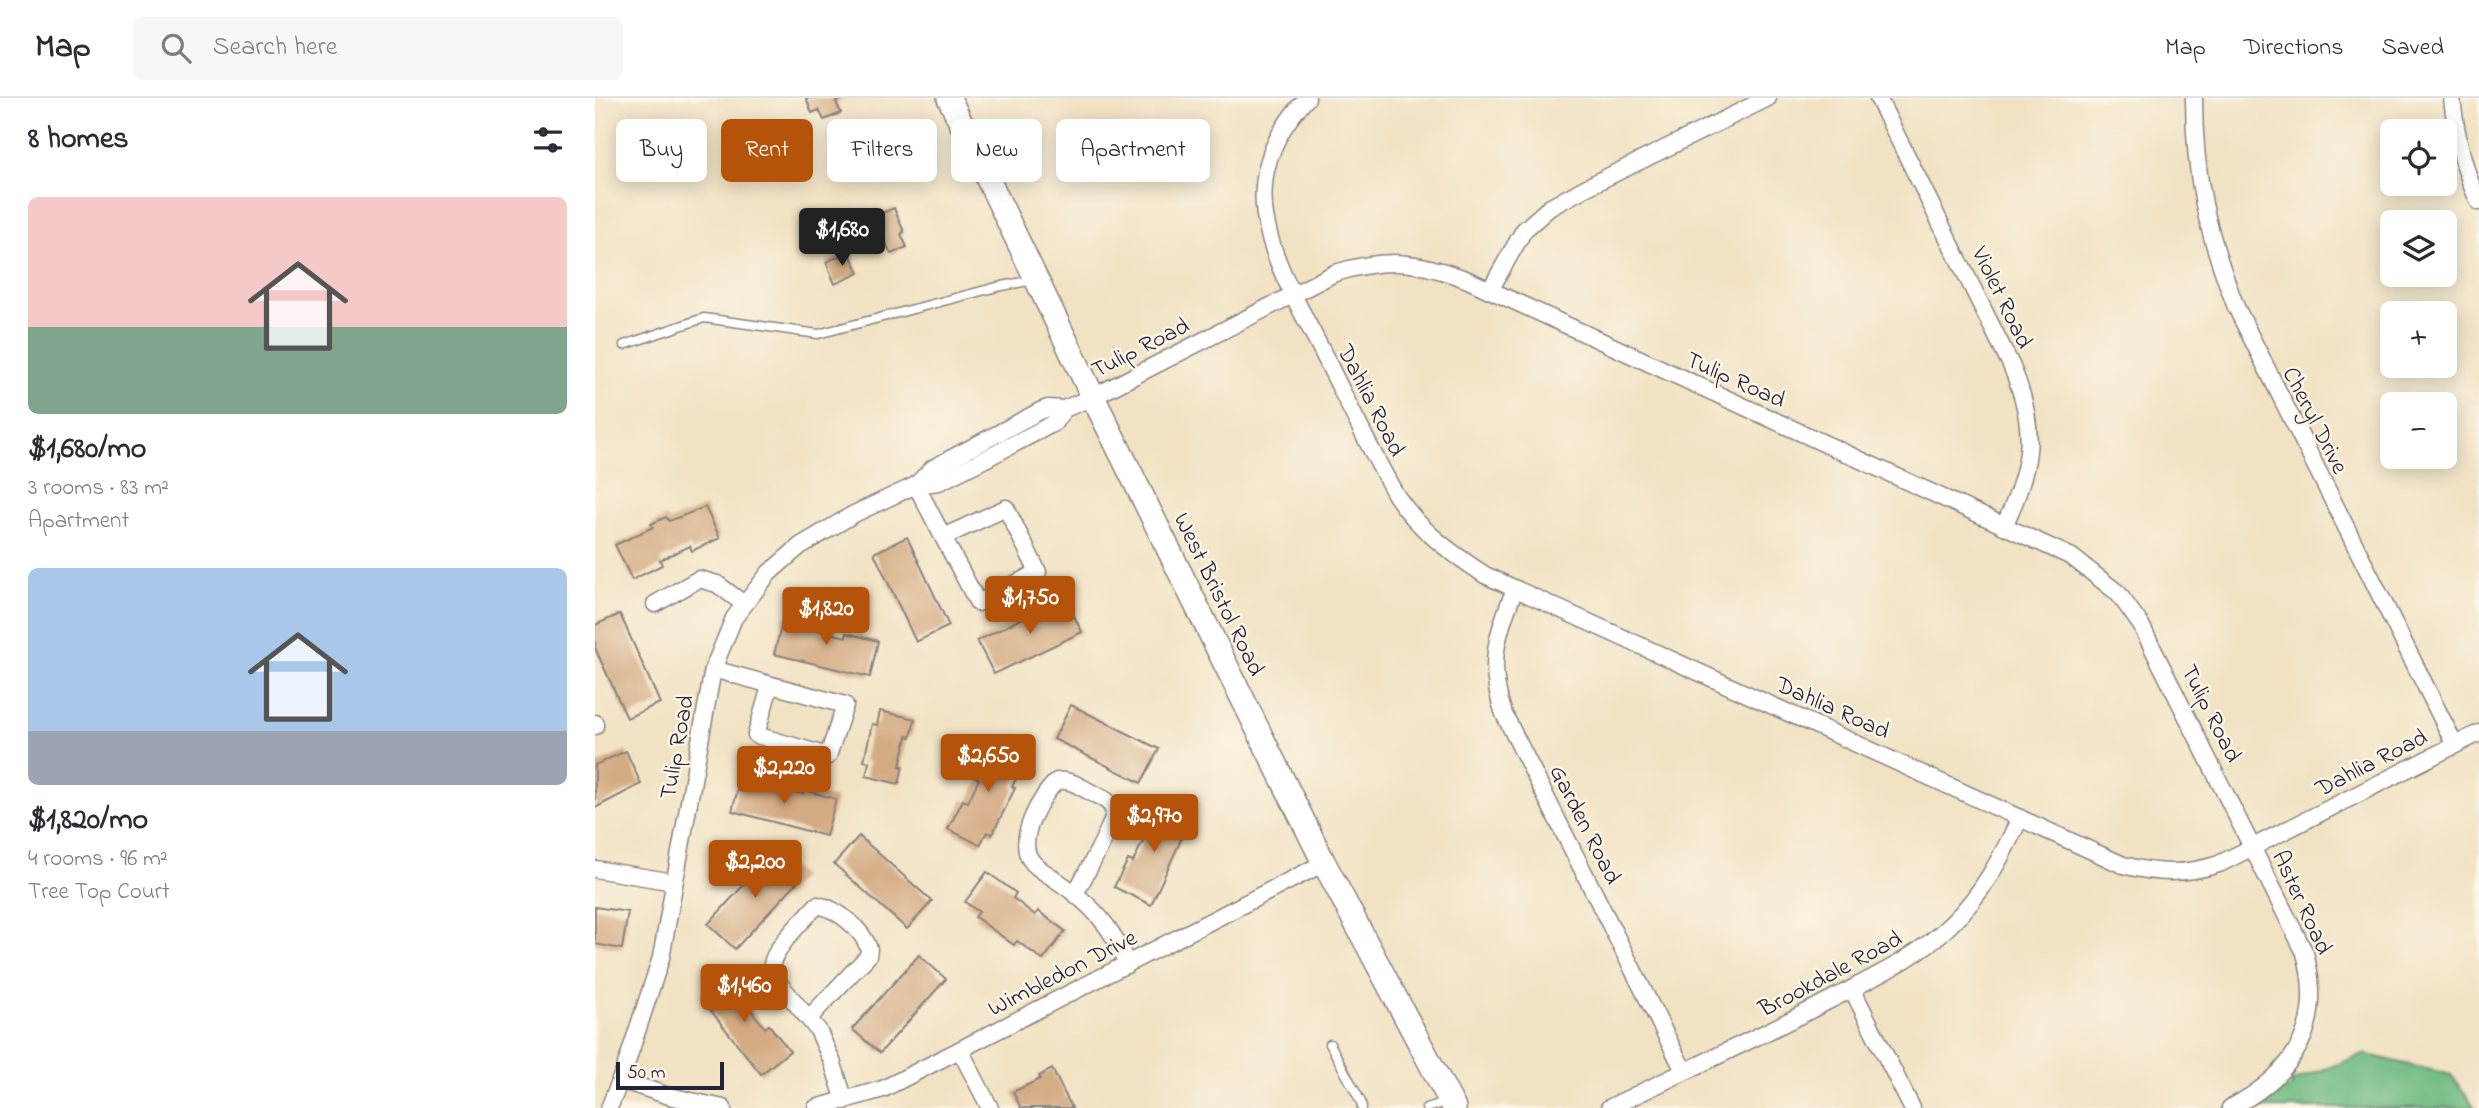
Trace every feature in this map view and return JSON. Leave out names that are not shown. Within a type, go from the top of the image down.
[{"type":"main road","name":"West Bristol Road","points":[[949,98],[1093,397],[1324,863],[1452,1105]]},
{"type":"street","name":"Dahlia Road","points":[[1307,98],[1275,145],[1265,183],[1263,205],[1269,241],[1383,473],[1410,516],[1447,551],[1485,575],[2123,864],[2149,872],[2186,873],[2204,869],[2479,733]]},
{"type":"street","points":[[1490,290],[1524,230],[1549,208],[1767,98]]},
{"type":"street","name":"Violet Road","points":[[1878,98],[2011,365],[2027,407],[2027,466],[2016,502],[2004,526]]},
{"type":"street","name":"Cheryl Drive","points":[[2194,98],[2200,192],[2215,253],[2235,307],[2455,745]]},
{"type":"street","points":[[2452,98],[2458,142],[2479,202]]},
{"type":"street","name":"Tulip Road","points":[[609,1108],[661,958],[713,669],[734,618],[769,573],[800,546],[843,520],[916,485],[939,482],[1053,423],[1064,409],[1093,397],[1335,273],[1353,268],[1405,262],[1424,264],[1446,271],[2072,557],[2118,593],[2134,613],[2253,847]]},
{"type":"street","points":[[916,485],[943,537],[978,603],[1038,572],[1006,508],[943,537]]},
{"type":"street","points":[[655,604],[699,579],[717,584],[744,604]]},
{"type":"street","name":"Garden Road","points":[[1515,589],[1502,619],[1493,663],[1495,683],[1504,714],[1684,1071]]},
{"type":"street","points":[[713,669],[845,705],[828,756],[756,736],[770,686]]},
{"type":"street","points":[[1075,894],[1110,827],[1114,814],[1113,807],[1107,800],[1067,779],[1057,781],[1044,797],[1025,843],[1027,855],[1032,863],[1104,919],[1120,944],[1127,965]]},
{"type":"street","name":"Brookdale Road","points":[[1609,1108],[1852,989],[1911,957],[1952,924],[1990,877],[2020,817]]},
{"type":"street","name":"Aster Road","points":[[2230,1108],[2255,1095],[2287,1065],[2305,1034],[2313,999],[2305,953],[2253,847]]},
{"type":"street","name":"Wimbledon Drive","points":[[817,1108],[883,1089],[1324,863]]},
{"type":"street","points":[[595,869],[674,882]]},
{"type":"street","points":[[809,1018],[868,956],[869,949],[860,933],[832,909],[817,905],[777,951],[771,964],[777,981],[809,1018],[825,1042],[845,1101]]},
{"type":"street","points":[[1852,989],[1912,1108]]},
{"type":"street","points":[[960,1050],[990,1108]]},
{"type":"street","points":[[620,1080],[669,1096],[723,1108]]},
{"type":"lane","points":[[624,345],[704,318],[818,334],[1036,279]]},
{"type":"lane","points":[[1330,1044],[1362,1108]]},
{"type":"lane","points":[[1426,1108],[1452,1105]]},
{"type":"green space","points":[[2364,1054],[2451,1075],[2475,1108],[2256,1108],[2292,1086],[2291,1082]]},
{"type":"building","points":[[806,98],[847,98],[836,102],[841,113],[824,120],[819,110],[812,113]]},
{"type":"building","points":[[894,208],[907,247],[891,254],[886,243],[881,245],[875,230],[880,228],[875,216]]},
{"type":"building","points":[[849,252],[859,273],[835,284],[826,262]]},
{"type":"building","points":[[705,507],[720,538],[692,551],[690,546],[660,560],[662,565],[632,580],[615,545],[653,527],[651,524],[666,517],[669,521]]},
{"type":"building","points":[[907,537],[949,626],[916,642],[874,553]]},
{"type":"building","points":[[1065,597],[1082,632],[994,674],[977,641]]},
{"type":"building","points":[[620,614],[660,703],[627,718],[595,648],[595,625]]},
{"type":"building","points":[[784,616],[819,624],[817,630],[846,637],[846,633],[878,641],[870,677],[774,654]]},
{"type":"building","points":[[1071,705],[1159,749],[1141,783],[1054,739]]},
{"type":"building","points":[[880,711],[915,719],[911,737],[907,736],[899,784],[866,776],[869,762],[864,761],[872,724],[877,725]]},
{"type":"building","points":[[992,740],[1024,756],[1016,771],[1019,772],[1012,787],[1015,788],[992,835],[987,832],[980,845],[948,829],[963,800],[968,802],[979,779],[974,776]]},
{"type":"building","points":[[626,751],[641,784],[595,808],[595,765]]},
{"type":"building","points":[[760,774],[772,777],[770,786],[803,794],[804,790],[836,799],[826,836],[732,811],[741,777],[758,781]]},
{"type":"building","points":[[1162,801],[1192,816],[1151,905],[1114,887],[1128,860],[1133,862]]},
{"type":"building","points":[[859,836],[932,901],[907,929],[834,864]]},
{"type":"building","points":[[774,852],[802,877],[735,949],[708,924]]},
{"type":"building","points":[[987,872],[1016,893],[1013,898],[1035,915],[1038,911],[1065,931],[1043,960],[1017,941],[1014,945],[975,917],[979,912],[965,902]]},
{"type":"building","points":[[595,907],[628,912],[622,949],[595,944]]},
{"type":"building","points":[[919,955],[946,979],[880,1053],[852,1029]]},
{"type":"building","points":[[730,974],[751,1000],[746,1004],[765,1028],[769,1025],[790,1051],[761,1074],[700,997]]},
{"type":"building","points":[[1052,1069],[1072,1108],[1021,1108],[1013,1092],[1040,1079],[1039,1076]]}]
